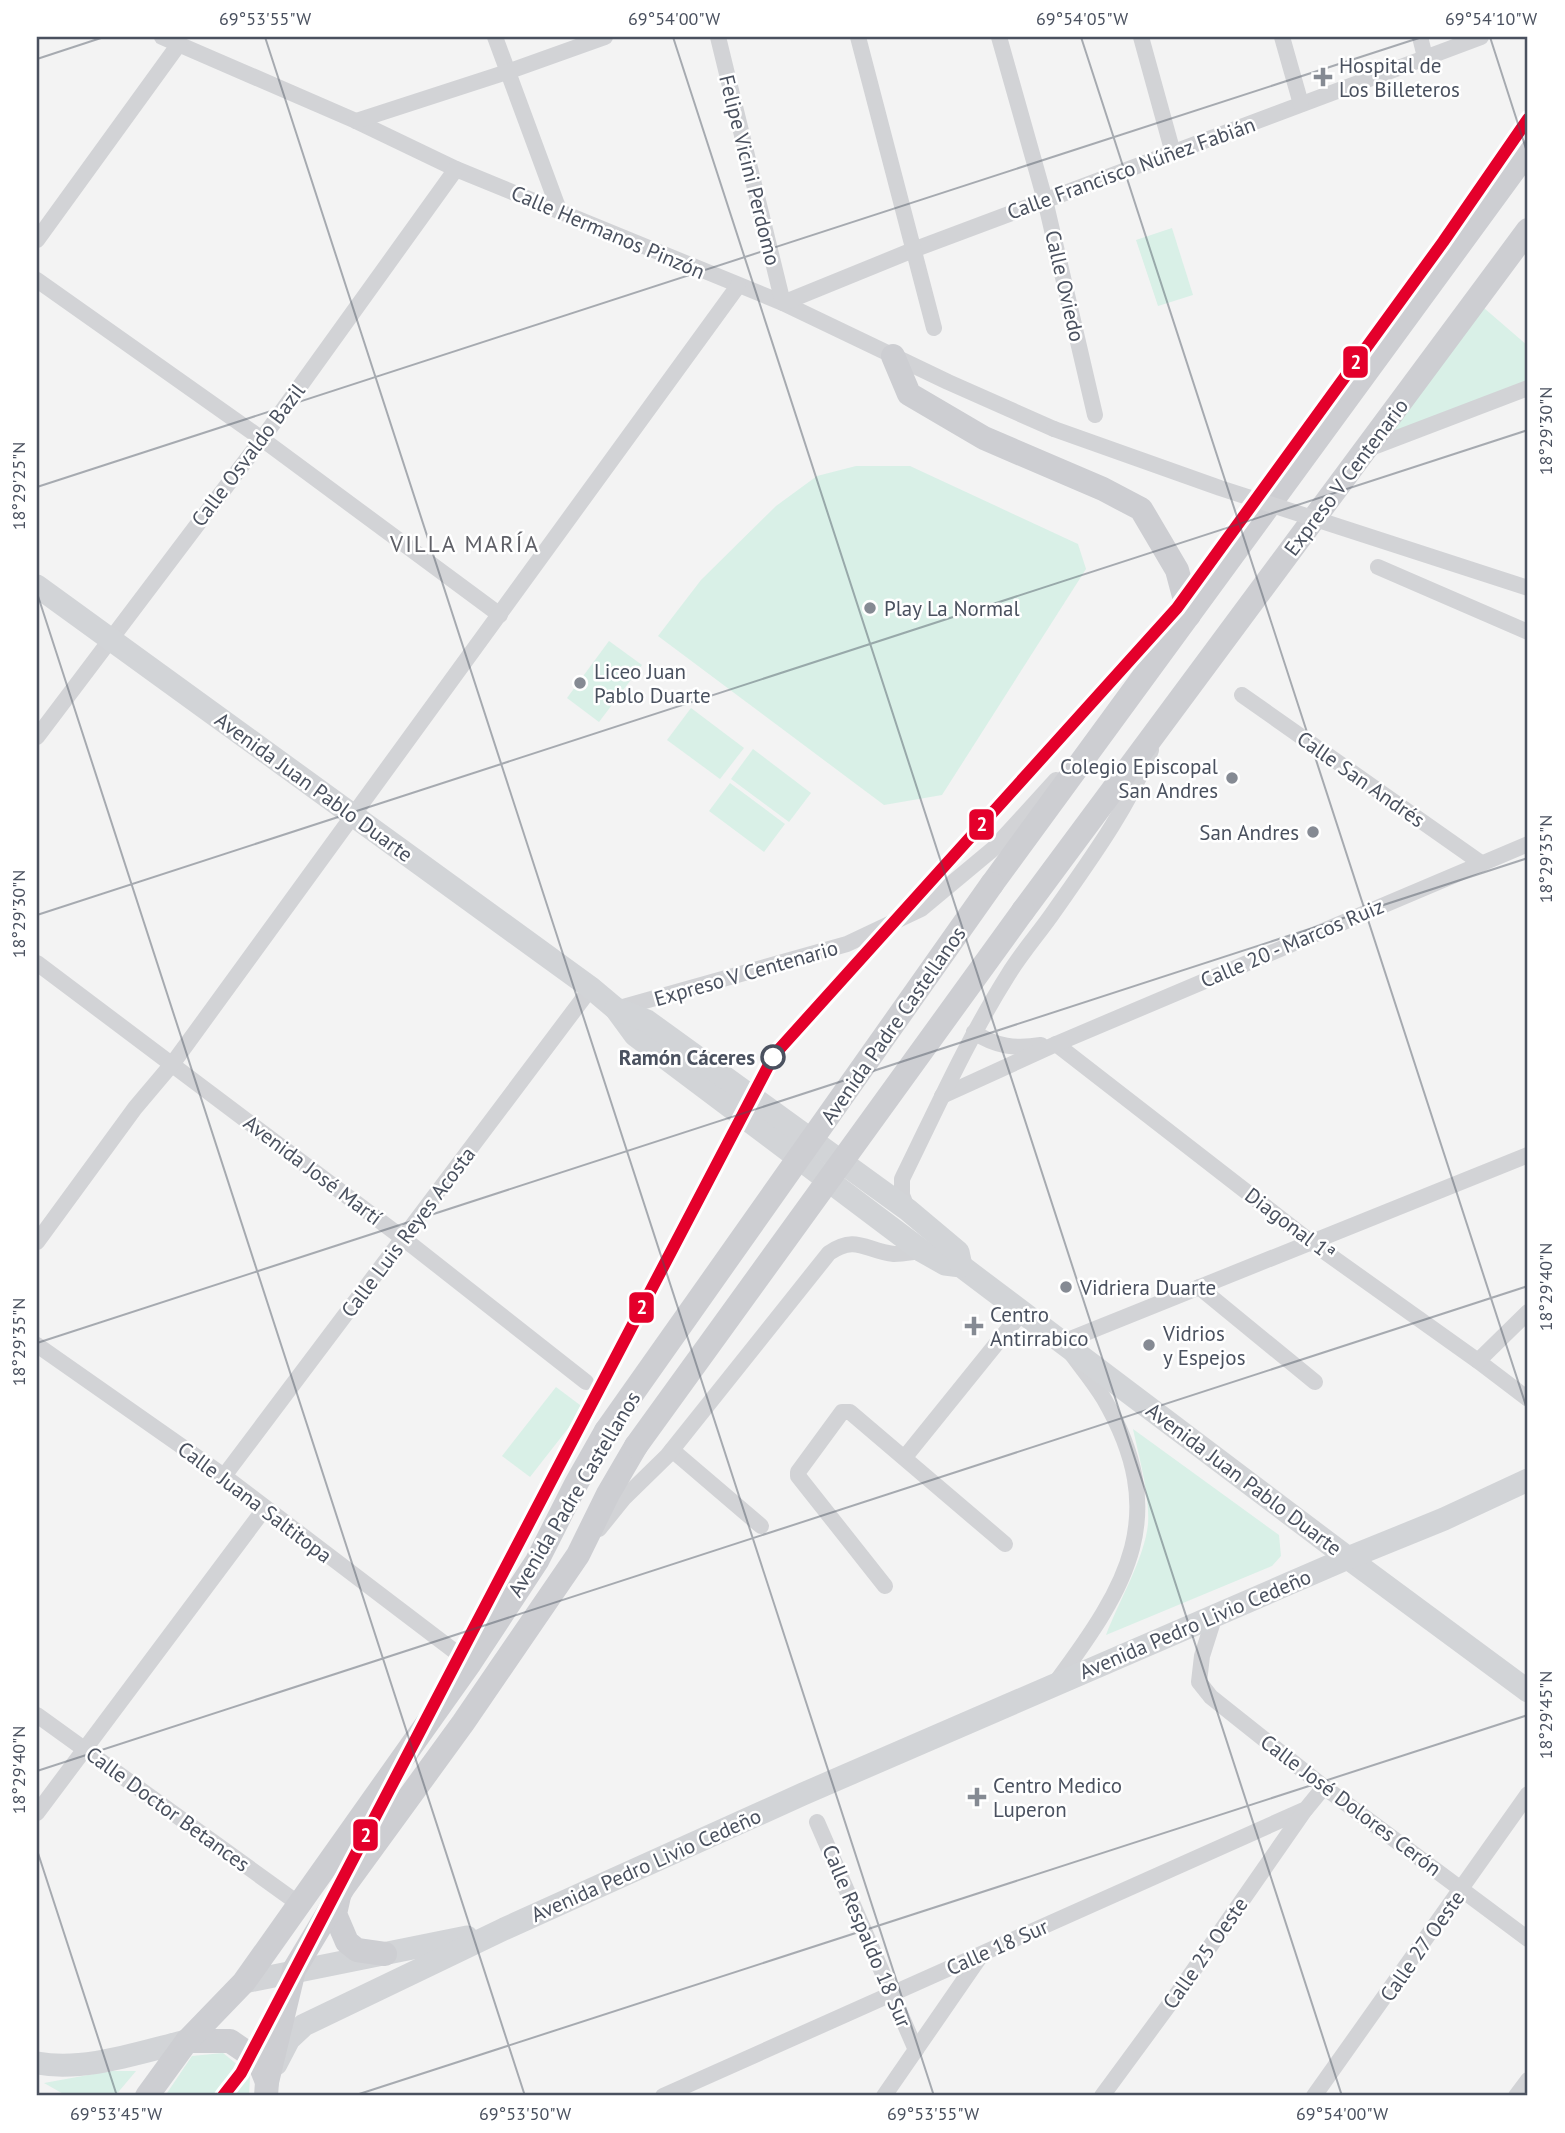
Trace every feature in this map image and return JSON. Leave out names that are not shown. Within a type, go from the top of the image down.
[{"type":"main road","name":"Expreso V Centenario","points":[[992,884],[1528,150]]},
{"type":"main road","name":"Expreso V Centenario","points":[[1023,911],[1528,230]]},
{"type":"main road","points":[[893,356],[909,394],[984,438],[1103,489],[1141,509],[1177,570],[1189,615]]},
{"type":"main road","name":"Avenida Juan Pablo Duarte","points":[[37,586],[591,988],[616,1009],[635,1035],[922,1251],[945,1264],[961,1266],[1528,1691]]},
{"type":"main road","name":"Avenida Padre Castellanos","points":[[147,2096],[187,2041],[244,1982],[470,1663],[537,1561],[606,1431],[992,884]]},
{"type":"main road","name":"Avenida Padre Castellanos","points":[[266,2089],[294,1970],[343,1888],[463,1723],[578,1555],[608,1494],[636,1446],[1023,911]]},
{"type":"main road","name":"Avenida Juan Pablo Duarte","points":[[616,1009],[647,1021],[908,1210],[958,1252],[961,1266]]},
{"type":"main road","name":"Avenida Pedro Livio Cedeño","points":[[266,2089],[289,2039],[304,2025],[504,1928],[1528,1480]]},
{"type":"main road","points":[[343,1888],[335,1914],[346,1942],[357,1950],[385,1954]]},
{"type":"main road","points":[[244,1982],[504,1928]]},
{"type":"main road","points":[[37,2063],[55,2067],[110,2059],[187,2041],[230,2041],[258,2060],[266,2089]]},
{"type":"street","name":"Calle Hermanos Pinzón","points":[[162,37],[356,121],[456,169],[783,303],[1054,429],[1220,488],[1528,588]]},
{"type":"street","points":[[495,37],[559,210]]},
{"type":"street","points":[[356,121],[605,37]]},
{"type":"street","name":"Felipe Vicini Perdomo","points":[[718,37],[783,303]]},
{"type":"street","points":[[858,37],[934,328]]},
{"type":"street","name":"Calle Oviedo","points":[[999,37],[1045,200],[1095,415]]},
{"type":"street","points":[[1141,37],[1173,153]]},
{"type":"street","points":[[1282,37],[1301,104]]},
{"type":"street","points":[[1420,37],[1425,57]]},
{"type":"street","name":"Calle Francisco Núñez Fabián","points":[[783,303],[912,250],[1480,37]]},
{"type":"street","points":[[37,240],[179,44]]},
{"type":"street","name":"Calle Osvaldo Bazil","points":[[37,737],[262,439],[456,169]]},
{"type":"street","points":[[37,280],[262,439],[500,615]]},
{"type":"street","points":[[37,1242],[135,1108],[173,1063],[738,286]]},
{"type":"street","points":[[1366,450],[1528,388]]},
{"type":"street","points":[[1378,567],[1528,632]]},
{"type":"street","name":"Calle San Andrés","points":[[1242,695],[1480,863]]},
{"type":"street","name":"Expreso V Centenario","points":[[616,1009],[847,944],[921,909],[993,849],[1121,708]]},
{"type":"street","name":"Expreso V Centenario","points":[[908,1210],[902,1195],[902,1179],[974,1032],[1009,973],[1069,889],[1142,774],[1162,722]]},
{"type":"street","name":"Calle 20 - Marcos Ruiz","points":[[942,1096],[1056,1044],[1528,844]]},
{"type":"street","name":"Avenida José Martí","points":[[37,962],[404,1239],[586,1382]]},
{"type":"street","name":"Calle Luis Reyes Acosta","points":[[224,1476],[591,988]]},
{"type":"street","points":[[974,1032],[989,1042],[1002,1046],[1025,1048],[1056,1044]]},
{"type":"street","name":"Diagonal 1ª","points":[[1056,1044],[1311,1242],[1528,1399]]},
{"type":"street","points":[[1063,1342],[1528,1155]]},
{"type":"street","points":[[578,1555],[624,1499],[672,1450],[829,1253],[839,1246],[849,1244],[861,1244],[894,1254],[922,1251]]},
{"type":"street","points":[[1199,1287],[1315,1382]]},
{"type":"street","points":[[905,1457],[1022,1312]]},
{"type":"street","points":[[1478,1361],[1528,1312]]},
{"type":"street","name":"Avenida Pedro Livio Cedeño","points":[[1055,1685],[1107,1610],[1126,1569],[1138,1525],[1138,1494],[1131,1458],[1104,1399],[1063,1342]]},
{"type":"street","name":"Calle Juana Saltitopa","points":[[37,1345],[224,1476],[470,1663]]},
{"type":"street","points":[[885,1586],[799,1478],[798,1472],[842,1412],[850,1412],[1005,1544]]},
{"type":"street","points":[[672,1450],[761,1526]]},
{"type":"street","points":[[37,1813],[265,1508]]},
{"type":"street","name":"Calle José Dolores Cerón","points":[[1215,1615],[1202,1656],[1199,1682],[1211,1698],[1324,1787],[1528,1939]]},
{"type":"street","name":"Calle Doctor Betances","points":[[37,1715],[299,1904]]},
{"type":"street","name":"Calle 18 Sur","points":[[663,2096],[1306,1809],[1324,1787]]},
{"type":"street","name":"Calle 27 Oeste","points":[[1314,2096],[1528,1794]]},
{"type":"street","name":"Calle 25 Oeste","points":[[1102,2096],[1306,1809]]},
{"type":"street","name":"Calle Respaldo 18 Sur","points":[[817,1822],[916,2050]]},
{"type":"street","points":[[884,2096],[984,1952]]},
{"type":"street","points":[[1516,2096],[1528,2080]]},
{"type":"green space","points":[[1172,228],[1193,295],[1158,306],[1136,240]]},
{"type":"green space","points":[[1484,308],[1528,346],[1528,380],[1386,436]]},
{"type":"green space","name":"Play La Normal","points":[[856,466],[910,466],[1078,544],[1086,569],[942,795],[884,805],[658,636],[701,580],[776,506],[817,476]]},
{"type":"green space","points":[[609,641],[642,665],[599,722],[567,698]]},
{"type":"green space","points":[[691,708],[744,748],[720,779],[667,740]]},
{"type":"green space","points":[[753,749],[811,793],[789,822],[731,779]]},
{"type":"green space","points":[[730,783],[785,824],[764,852],[709,811]]},
{"type":"green space","points":[[556,1387],[584,1408],[530,1477],[502,1456]]},
{"type":"green space","points":[[1133,1429],[1279,1535],[1281,1556],[1272,1566],[1106,1635],[1137,1565],[1148,1524],[1146,1489]]},
{"type":"green space","points":[[223,2053],[250,2075],[249,2096],[165,2096],[192,2056]]},
{"type":"green space","points":[[110,2071],[136,2071],[115,2096],[67,2096],[44,2083]]},
{"type":"transit line","name":"2","points":[[223,2096],[241,2073],[774,1055],[1177,608],[1443,242],[1528,119]]},
{"type":"place","name":"Hospital de Los Billeteros","points":[[1323,77]]},
{"type":"place","name":"Play La Normal","points":[[870,608]]},
{"type":"place","name":"Liceo Juan Pablo Duarte","points":[[580,683]]},
{"type":"place","name":"Colegio Episcopal San Andres","points":[[1232,778]]},
{"type":"place","name":"San Andres","points":[[1313,832]]},
{"type":"place","name":"Ramón Cáceres","points":[[773,1057]]},
{"type":"place","name":"Vidriera Duarte","points":[[1066,1287]]},
{"type":"place","name":"Centro Antirrabico","points":[[974,1326]]},
{"type":"place","name":"Vidrios y Espejos","points":[[1149,1345]]},
{"type":"place","name":"Centro Medico Luperon","points":[[977,1797]]},
{"type":"district","name":"VILLA MARÍA","points":[[465,543]]}]
